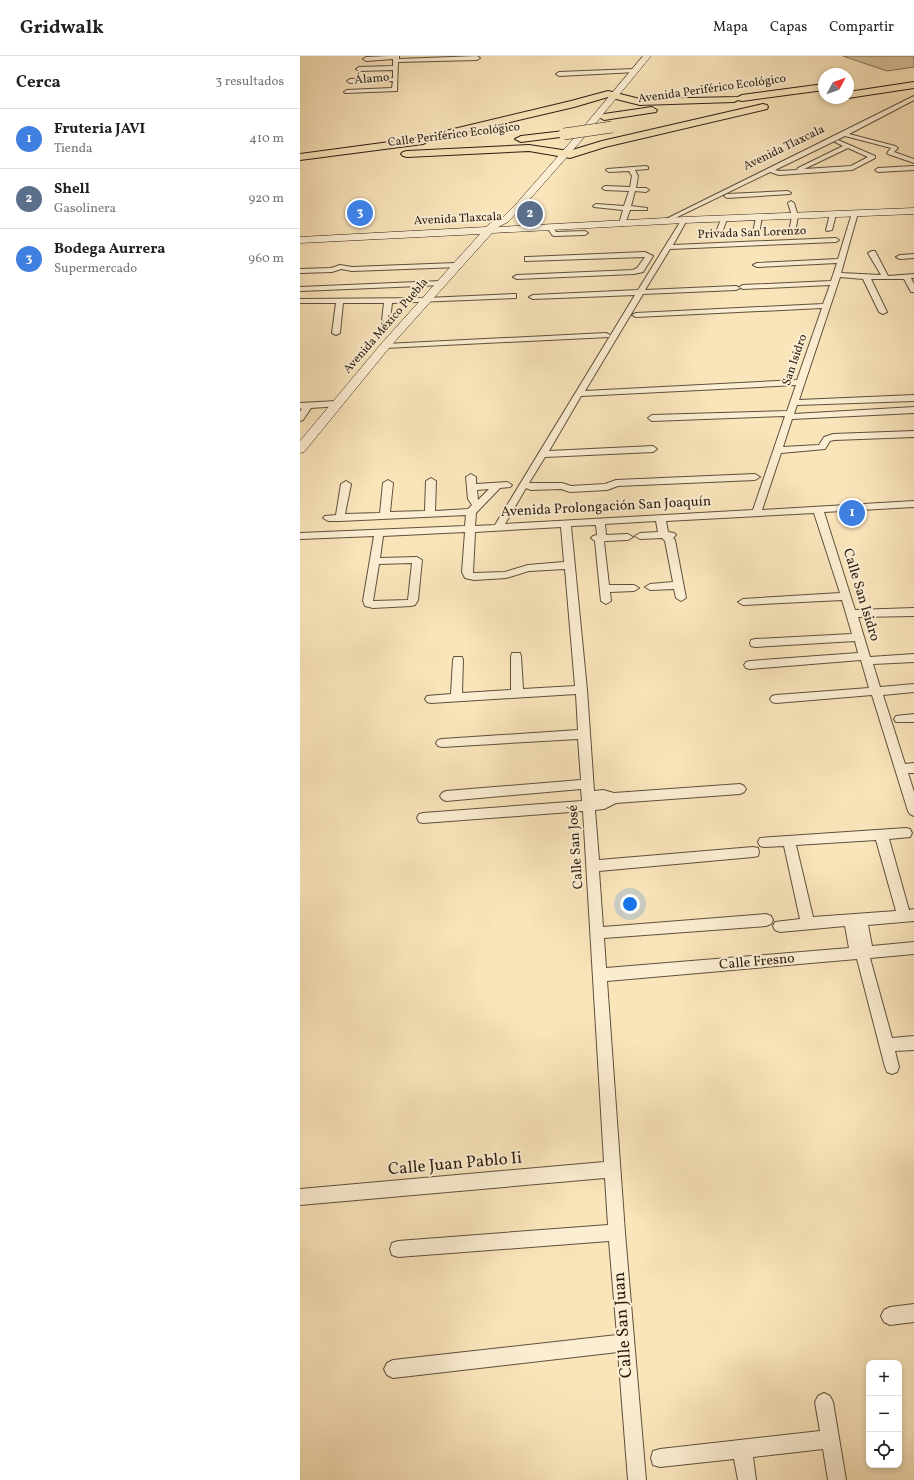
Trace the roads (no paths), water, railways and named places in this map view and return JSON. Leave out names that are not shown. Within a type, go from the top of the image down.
[{"type":"highway","points":[[878,80],[914,75]]},
{"type":"highway","points":[[854,94],[914,85]]},
{"type":"highway","name":"Avenida Periférico Ecológico","points":[[583,120],[818,88]]},
{"type":"highway","points":[[414,142],[611,94],[628,100],[640,102],[734,99]]},
{"type":"highway","name":"Avenida Periférico Ecológico","points":[[560,154],[570,155],[602,144],[767,106],[652,122]]},
{"type":"highway","name":"Calle Periférico Ecológico","points":[[300,157],[530,127]]},
{"type":"highway","name":"Calle Periférico Ecológico","points":[[300,168],[616,127]]},
{"type":"highway","points":[[407,154],[528,148],[547,150],[560,154]]},
{"type":"street","points":[[633,69],[640,56]]},
{"type":"street","points":[[559,74],[633,69],[647,56]]},
{"type":"street","points":[[359,69],[396,61],[428,58],[477,58]]},
{"type":"street","points":[[366,59],[396,61]]},
{"type":"street","name":"Álamo","points":[[348,92],[393,91],[396,89],[396,61]]},
{"type":"street","name":"Avenida México Puebla","points":[[302,443],[456,266],[492,228],[505,220],[519,206],[560,154],[633,69]]},
{"type":"street","points":[[350,81],[396,79]]},
{"type":"street","name":"Avenida Tlaxcala","points":[[665,221],[844,134],[914,98]]},
{"type":"street","points":[[844,134],[893,147],[895,148],[890,153],[914,161]]},
{"type":"street","points":[[796,172],[852,168],[873,157],[838,142]]},
{"type":"street","points":[[774,179],[796,172],[848,146]]},
{"type":"street","points":[[609,170],[646,168]]},
{"type":"street","points":[[878,170],[914,168]]},
{"type":"street","points":[[622,224],[633,189],[635,176],[631,169]]},
{"type":"street","points":[[768,170],[790,199],[795,216],[792,232]]},
{"type":"street","points":[[605,188],[646,190]]},
{"type":"street","points":[[727,196],[790,199]]},
{"type":"street","points":[[596,206],[645,209]]},
{"type":"street","name":"Avenida Tlaxcala","points":[[300,240],[492,228],[550,227],[914,211]]},
{"type":"street","name":"San Isidro","points":[[756,514],[836,279],[855,213]]},
{"type":"street","points":[[829,230],[833,214]]},
{"type":"street","points":[[756,233],[759,217]]},
{"type":"street","points":[[718,235],[724,219]]},
{"type":"street","points":[[498,527],[684,220]]},
{"type":"street","points":[[550,227],[554,234],[585,233]]},
{"type":"street","name":"Privada San Lorenzo","points":[[668,247],[836,240]]},
{"type":"street","points":[[872,253],[886,278]]},
{"type":"street","points":[[517,277],[634,272],[640,270],[649,256],[528,259]]},
{"type":"street","points":[[900,257],[914,256]]},
{"type":"street","points":[[757,265],[841,261]]},
{"type":"street","points":[[645,262],[658,264]]},
{"type":"street","points":[[300,271],[342,271],[352,268],[456,266]]},
{"type":"street","points":[[533,297],[581,295],[614,291],[641,292],[740,288],[836,279],[910,276],[914,290]]},
{"type":"street","points":[[866,277],[883,312]]},
{"type":"street","points":[[300,289],[441,283]]},
{"type":"street","points":[[579,284],[581,295]]},
{"type":"street","points":[[546,286],[546,296]]},
{"type":"street","points":[[300,301],[426,300],[513,296]]},
{"type":"street","points":[[336,333],[340,300]]},
{"type":"street","points":[[386,320],[388,300]]},
{"type":"street","points":[[636,315],[826,306]]},
{"type":"street","points":[[385,346],[606,335]]},
{"type":"street","points":[[578,394],[800,382]]},
{"type":"street","points":[[793,403],[914,398]]},
{"type":"street","points":[[300,418],[304,405],[337,404]]},
{"type":"street","points":[[652,418],[790,415],[914,410]]},
{"type":"street","points":[[778,450],[822,447],[827,439],[833,437],[914,434]]},
{"type":"street","points":[[542,454],[653,449]]},
{"type":"street","points":[[471,477],[474,508],[470,529],[467,572],[469,576],[506,575],[528,568],[570,565]]},
{"type":"street","points":[[523,484],[531,487],[562,486],[570,489],[607,487],[616,483],[755,477]]},
{"type":"street","points":[[430,514],[431,481]]},
{"type":"street","points":[[385,516],[388,482]]},
{"type":"street","points":[[340,518],[346,484]]},
{"type":"street","points":[[472,487],[507,485]]},
{"type":"street","points":[[328,518],[430,514],[474,508],[496,486]]},
{"type":"street","name":"Avenida Prolongación San Joaquín","points":[[300,536],[470,529],[914,504]]},
{"type":"street","name":"Calle San Isidro","points":[[818,509],[875,691],[906,775],[914,811]]},
{"type":"street","points":[[660,518],[669,537],[681,598]]},
{"type":"street","points":[[669,537],[672,518]]},
{"type":"street","points":[[595,521],[606,601]]},
{"type":"street","name":"Calle San José","points":[[566,523],[581,690],[613,1169]]},
{"type":"street","points":[[375,561],[417,560],[413,600],[411,603],[369,604],[368,601],[379,533]]},
{"type":"street","points":[[640,536],[669,537]]},
{"type":"street","points":[[598,540],[628,537]]},
{"type":"street","points":[[650,587],[678,585]]},
{"type":"street","points":[[604,589],[634,588]]},
{"type":"street","points":[[743,602],[846,596]]},
{"type":"street","points":[[852,614],[914,612]]},
{"type":"street","points":[[755,643],[859,637]]},
{"type":"street","points":[[516,656],[517,694]]},
{"type":"street","points":[[750,666],[865,659],[914,658]]},
{"type":"street","points":[[456,697],[458,660]]},
{"type":"street","points":[[776,699],[914,688]]},
{"type":"street","points":[[431,699],[581,690]]},
{"type":"street","points":[[900,719],[914,718]]},
{"type":"street","points":[[442,743],[584,734]]},
{"type":"street","points":[[906,775],[914,768]]},
{"type":"street","points":[[446,796],[588,795],[604,804],[614,798],[740,789]]},
{"type":"street","points":[[423,818],[588,795]]},
{"type":"street","points":[[764,842],[906,833]]},
{"type":"street","points":[[780,926],[909,915],[881,834]]},
{"type":"street","points":[[789,841],[808,924]]},
{"type":"street","points":[[593,866],[753,852]]},
{"type":"street","points":[[855,919],[885,1045],[892,1067]]},
{"type":"street","points":[[597,933],[766,920]]},
{"type":"street","name":"Calle Fresno","points":[[600,976],[914,948]]},
{"type":"street","points":[[885,1045],[914,1043]]},
{"type":"street","name":"Calle Juan Pablo Ii","points":[[300,1197],[613,1169]]},
{"type":"street","name":"Calle San Juan","points":[[613,1169],[624,1343],[637,1480]]},
{"type":"street","points":[[398,1249],[617,1233]]},
{"type":"street","points":[[890,1316],[914,1313]]},
{"type":"street","points":[[393,1369],[624,1343]]},
{"type":"street","points":[[824,1402],[837,1480]]},
{"type":"street","points":[[660,1458],[830,1439]]},
{"type":"street","points":[[742,1449],[747,1480]]},
{"type":"place","name":"Bodega Aurrera","points":[[360,213]]},
{"type":"place","name":"Shell","points":[[530,214]]},
{"type":"place","name":"Fruteria JAVI","points":[[852,513]]}]
